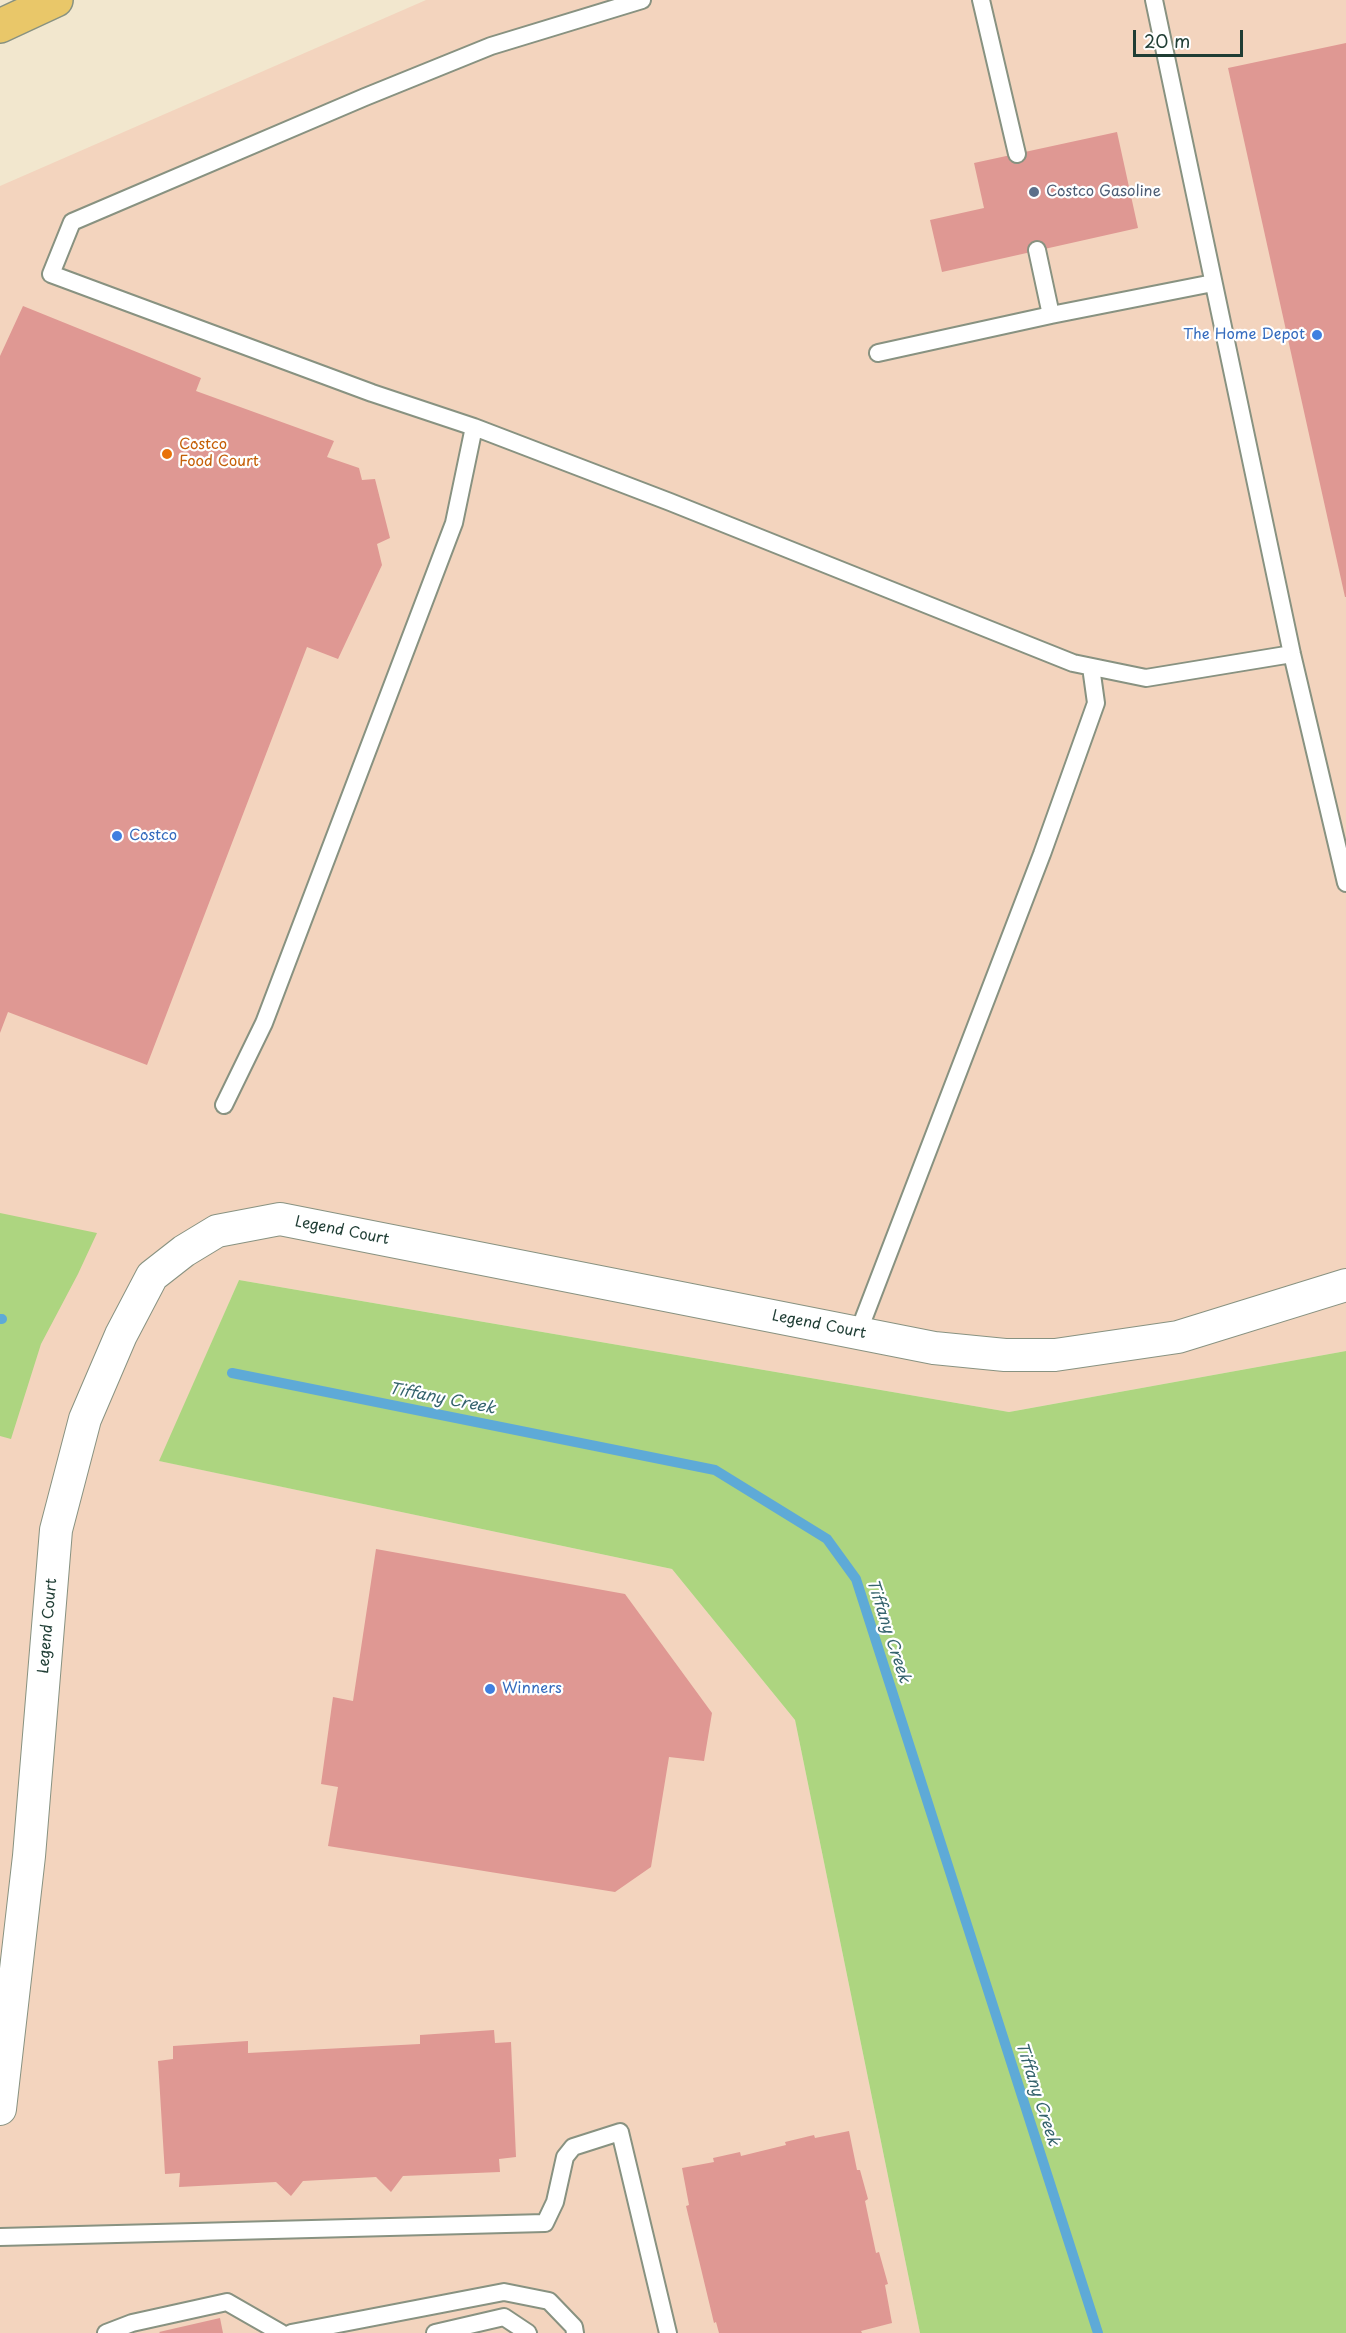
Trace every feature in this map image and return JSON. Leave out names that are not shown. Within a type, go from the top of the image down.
[{"type":"highway","points":[[0,26],[56,0]]},
{"type":"street","name":"Legend Court","points":[[0,2109],[29,1856],[56,1530],[86,1419],[121,1335],[152,1275],[184,1251],[217,1231],[280,1219],[934,1348],[1005,1355],[1055,1355],[1178,1337],[1346,1285]]},
{"type":"lane","points":[[642,0],[491,46],[354,101],[72,222],[51,274],[372,393],[474,427],[670,502],[1073,663],[1146,678],[1292,654]]},
{"type":"lane","points":[[981,0],[1017,154]]},
{"type":"lane","points":[[1154,0],[1292,654],[1346,883]]},
{"type":"lane","points":[[1037,250],[1051,315]]},
{"type":"lane","points":[[878,353],[1051,315],[1213,283]]},
{"type":"lane","points":[[224,1105],[264,1023],[454,523],[474,427]]},
{"type":"lane","points":[[858,1333],[1042,854],[1096,703],[1091,667]]},
{"type":"lane","points":[[0,2236],[545,2223],[555,2202],[565,2157],[573,2147],[620,2132],[668,2333]]},
{"type":"lane","points":[[291,2333],[504,2292],[549,2301],[574,2327],[575,2333]]},
{"type":"lane","points":[[106,2333],[132,2324],[227,2302],[281,2333]]},
{"type":"lane","points":[[435,2333],[504,2317],[528,2333]]},
{"type":"shaded area","points":[[426,0],[1346,0],[1346,1351],[1009,1412],[239,1280],[160,1461],[672,1569],[795,1720],[920,2333],[0,2333],[0,186]]},
{"type":"green space","points":[[0,1213],[97,1233],[41,1344],[11,1439],[0,1436]]},
{"type":"green space","points":[[239,1280],[1009,1412],[1346,1351],[1346,2333],[920,2333],[795,1720],[672,1569],[159,1461]]},
{"type":"building","name":"The Home Depot","points":[[1346,43],[1346,597],[1345,597],[1228,68]]},
{"type":"building","points":[[1117,132],[1138,228],[942,272],[930,220],[984,208],[974,163]]},
{"type":"building","name":"Costco","points":[[23,306],[201,378],[196,391],[334,441],[327,457],[359,468],[362,480],[375,479],[390,538],[377,544],[382,565],[338,659],[307,647],[147,1065],[8,1012],[0,1033],[0,356]]},
{"type":"building","points":[[376,1549],[625,1594],[712,1713],[704,1761],[669,1757],[651,1867],[615,1892],[328,1846],[338,1787],[321,1784],[333,1697],[353,1701]]},
{"type":"building","points":[[494,2030],[495,2043],[511,2042],[516,2157],[499,2159],[500,2172],[403,2176],[391,2192],[376,2177],[303,2181],[291,2196],[276,2182],[179,2187],[180,2173],[165,2174],[158,2061],[173,2059],[173,2046],[248,2041],[248,2053],[420,2044],[420,2035]]},
{"type":"building","points":[[849,2131],[857,2170],[860,2170],[868,2199],[865,2201],[876,2253],[879,2252],[888,2284],[885,2285],[892,2323],[861,2331],[862,2333],[719,2333],[716,2322],[714,2323],[686,2206],[689,2205],[682,2168],[714,2162],[713,2158],[740,2152],[741,2156],[786,2145],[785,2142],[814,2135],[815,2138]]},
{"type":"building","points":[[220,2318],[223,2333],[159,2332]]},
{"type":"waterway","name":"Tiffany Creek","points":[[232,1373],[715,1470],[827,1539],[856,1579],[1098,2333]]},
{"type":"place","name":"Costco Gasoline","points":[[1034,192]]},
{"type":"place","name":"The Home Depot","points":[[1317,335]]},
{"type":"place","name":"Costco Food Court","points":[[167,454]]},
{"type":"place","name":"Costco","points":[[117,836]]},
{"type":"place","name":"Winners","points":[[490,1689]]}]
